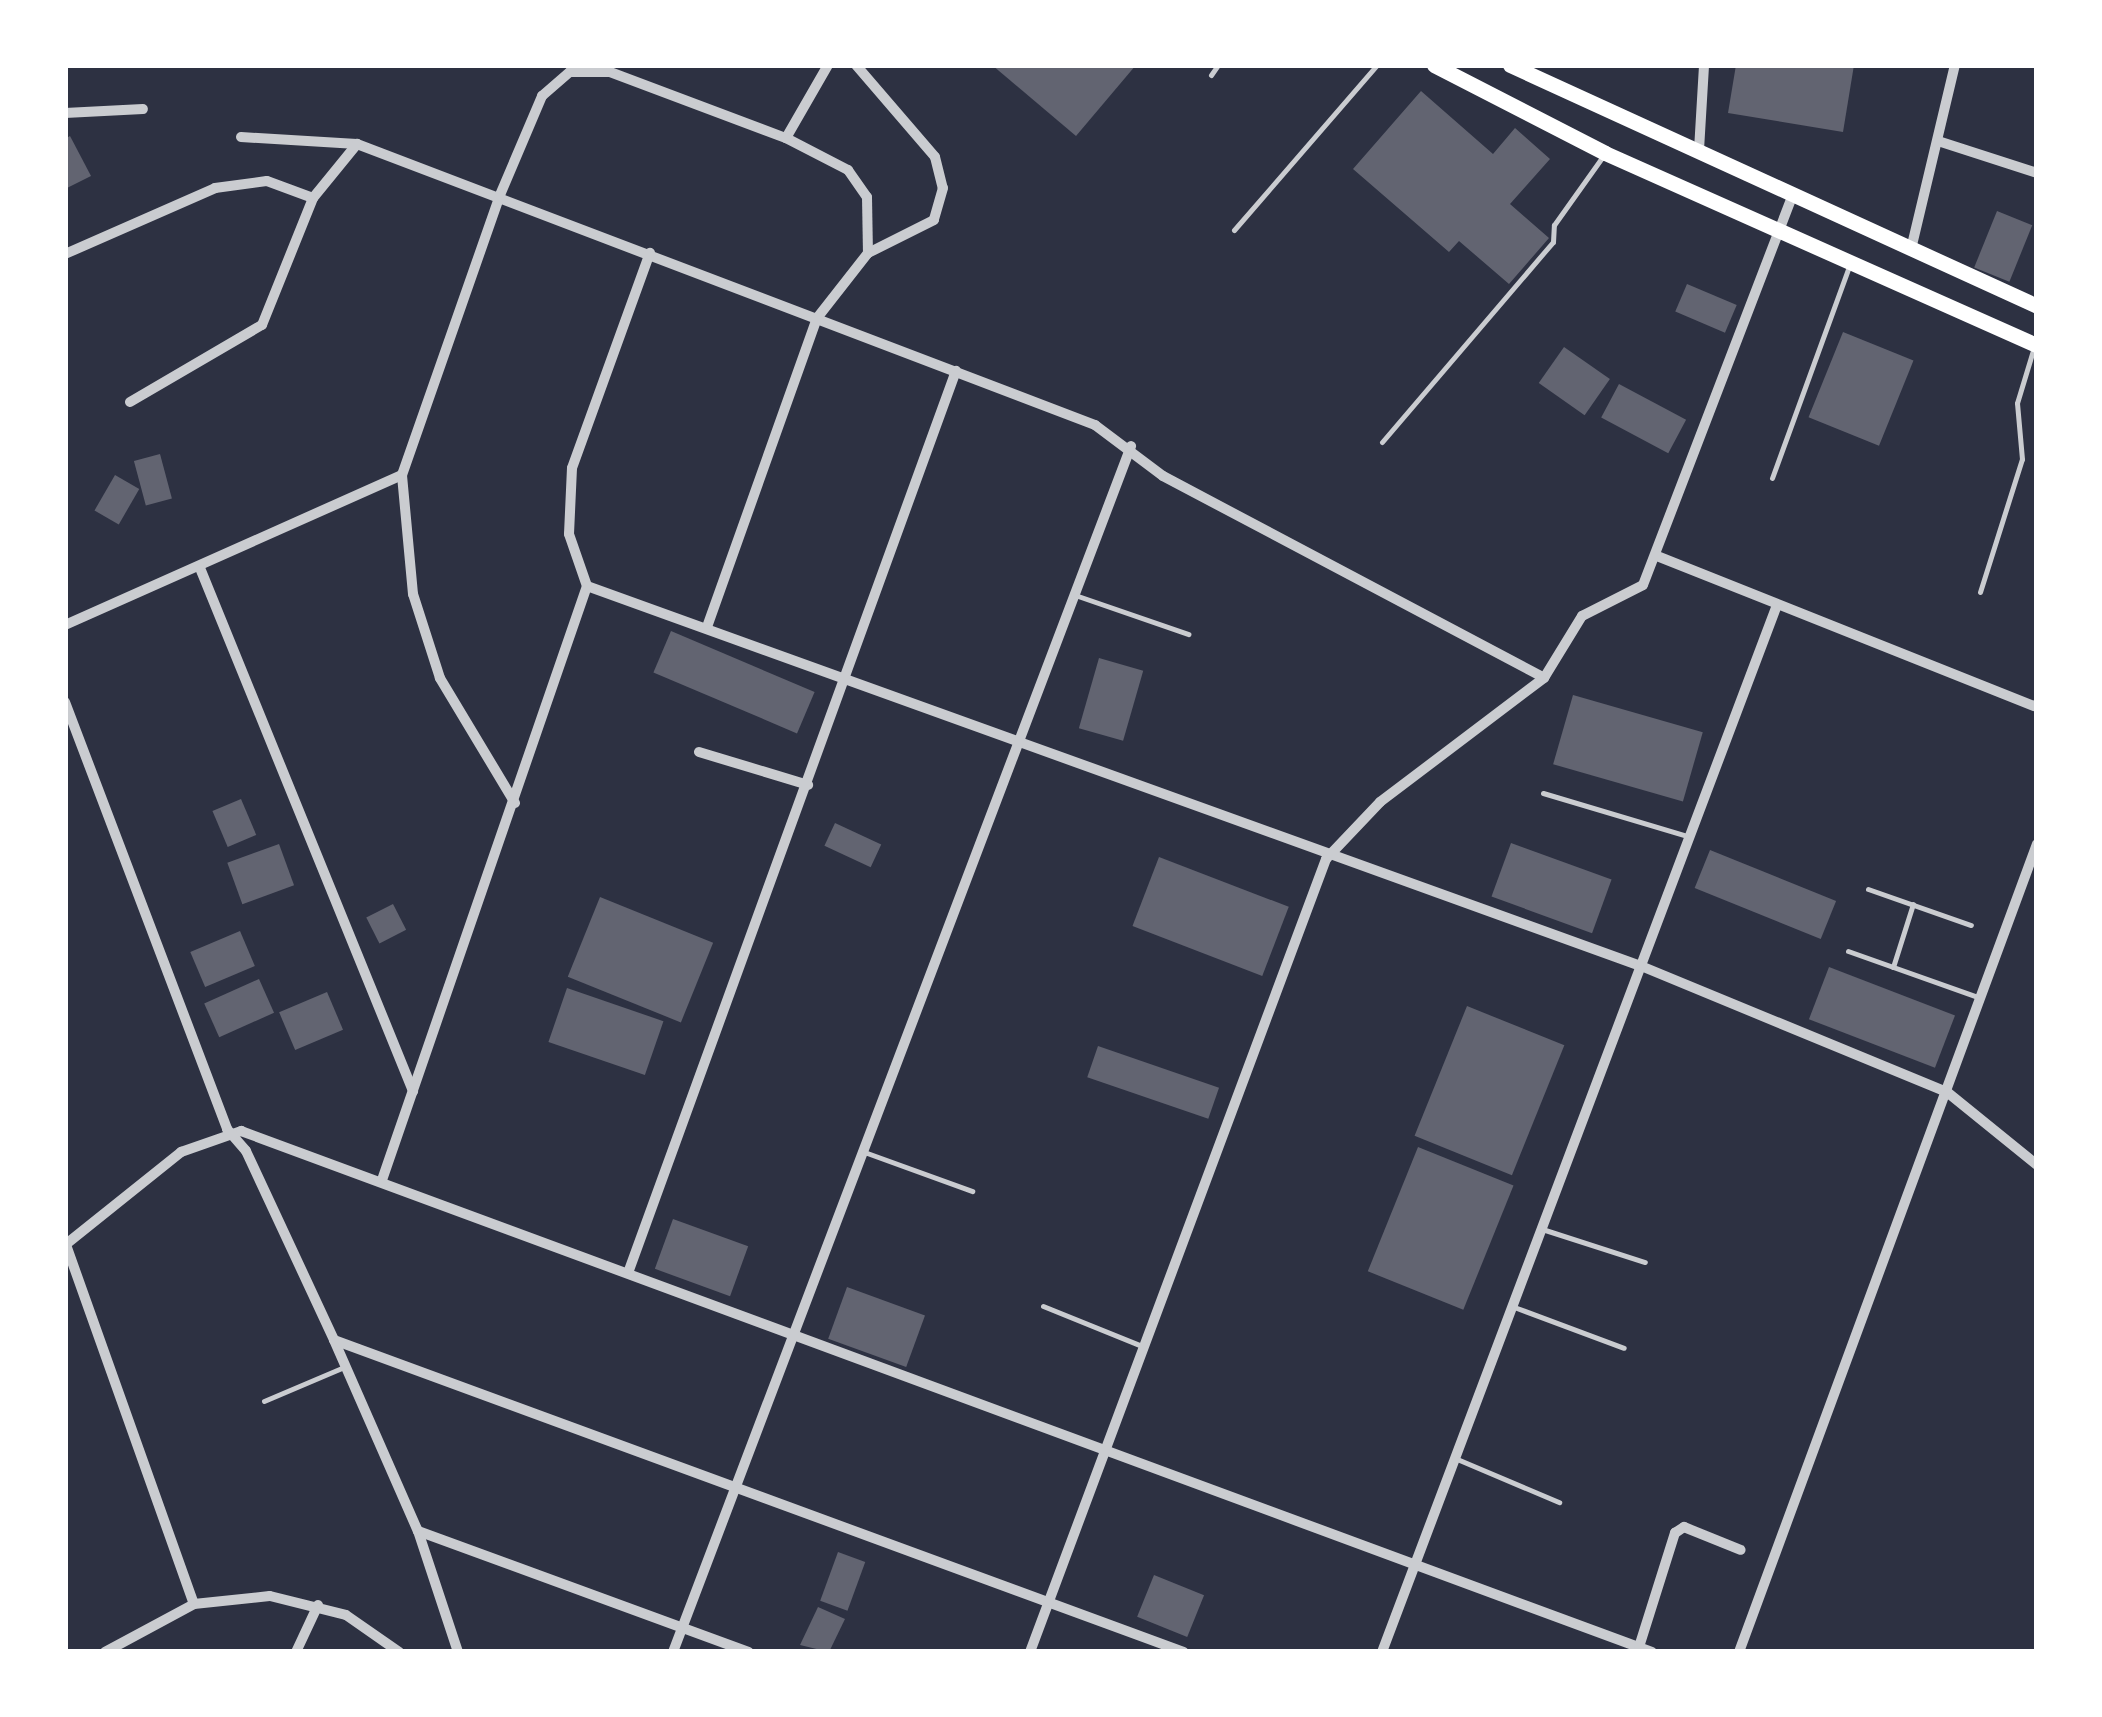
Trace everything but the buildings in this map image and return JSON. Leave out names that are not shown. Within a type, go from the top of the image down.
[{"type":"main road","points":[[1434,65],[1605,153],[2036,344]]},
{"type":"main road","points":[[1510,65],[1912,245],[2037,306]]},
{"type":"street","points":[[786,138],[828,65]]},
{"type":"street","points":[[707,627],[817,318],[868,253],[934,220],[943,188],[936,156],[856,65]]},
{"type":"street","points":[[1699,150],[1704,65]]},
{"type":"street","points":[[1912,245],[1955,65]]},
{"type":"street","points":[[515,803],[440,678],[413,594],[402,475],[500,195],[542,96],[570,72],[610,72],[786,138],[848,170],[874,224],[868,253]]},
{"type":"street","points":[[65,112],[143,109]]},
{"type":"street","points":[[241,137],[357,144],[956,371],[1131,446],[1162,476],[1544,678]]},
{"type":"street","points":[[1938,142],[2037,173]]},
{"type":"street","points":[[130,402],[262,324],[313,198],[357,144]]},
{"type":"street","points":[[65,254],[226,186],[268,181],[313,198]]},
{"type":"street","points":[[1030,1652],[1326,858],[1380,802],[1544,678],[1582,616],[1638,592],[1656,556],[1793,194]]},
{"type":"street","points":[[382,1180],[587,586],[570,534],[572,468],[650,253]]},
{"type":"street","points":[[628,1273],[847,681],[956,371]]},
{"type":"street","points":[[673,1652],[800,1333],[1131,446]]},
{"type":"street","points":[[65,626],[402,475]]},
{"type":"street","points":[[1656,556],[2037,706]]},
{"type":"street","points":[[200,568],[413,1092]]},
{"type":"street","points":[[587,586],[1326,858],[1640,966],[1947,1092],[2037,1165]]},
{"type":"street","points":[[1382,1652],[1687,836],[1778,605]]},
{"type":"street","points":[[65,702],[226,1129],[246,1151],[346,1366],[418,1531],[458,1652]]},
{"type":"street","points":[[700,752],[808,785]]},
{"type":"street","points":[[1740,1652],[2037,844]]},
{"type":"street","points":[[194,1604],[66,1243],[182,1152],[226,1129],[382,1180],[800,1333],[1652,1652]]},
{"type":"street","points":[[334,1340],[1184,1652]]},
{"type":"street","points":[[1639,1647],[1675,1533],[1684,1526],[1741,1550]]},
{"type":"street","points":[[418,1531],[749,1652]]},
{"type":"street","points":[[105,1652],[194,1604],[270,1596],[318,1605],[399,1652]]},
{"type":"street","points":[[296,1652],[318,1605]]},
{"type":"lane","points":[[1210,75],[1218,65]]},
{"type":"lane","points":[[1234,230],[1377,65]]},
{"type":"lane","points":[[1382,442],[1553,242],[1554,226],[1605,153]]},
{"type":"lane","points":[[1772,478],[1850,263]]},
{"type":"lane","points":[[1980,592],[2022,459],[2017,403],[2036,344]]},
{"type":"lane","points":[[1074,595],[1188,634]]},
{"type":"lane","points":[[1543,792],[1687,836]]},
{"type":"lane","points":[[1868,888],[1971,925]]},
{"type":"lane","points":[[1893,968],[1913,904]]},
{"type":"lane","points":[[1848,952],[1981,998]]},
{"type":"lane","points":[[867,1153],[972,1191]]},
{"type":"lane","points":[[1542,1229],[1646,1262]]},
{"type":"lane","points":[[1043,1306],[1145,1347]]},
{"type":"lane","points":[[1514,1306],[1624,1348]]},
{"type":"lane","points":[[264,1401],[346,1366]]},
{"type":"lane","points":[[1457,1459],[1559,1502]]}]
